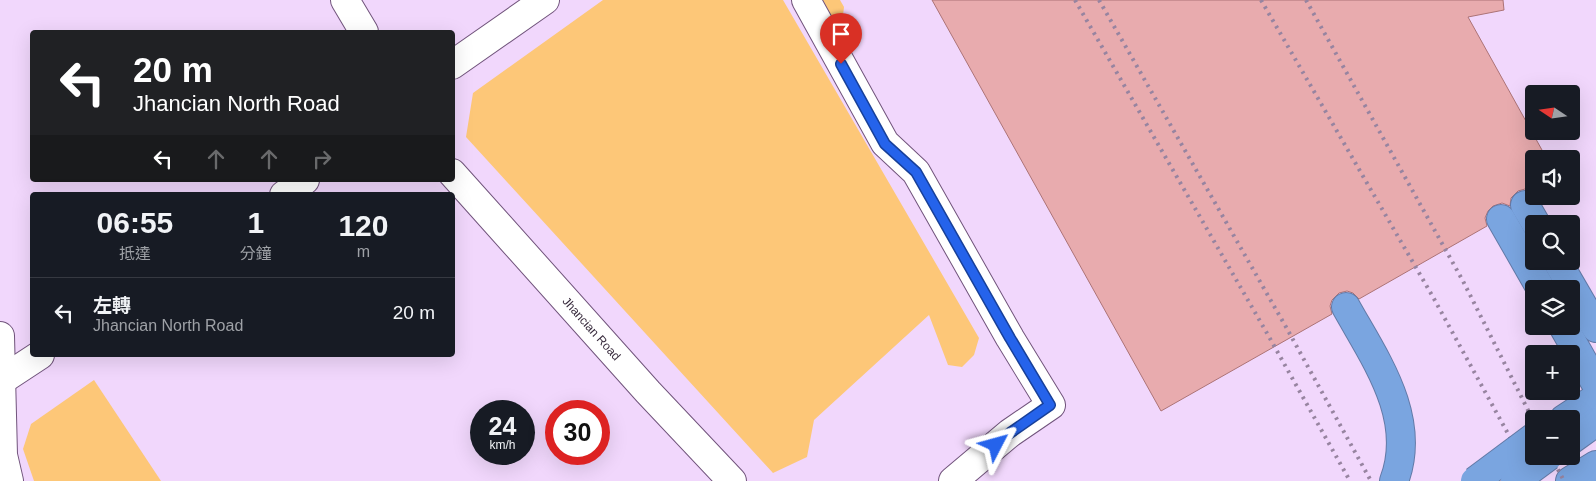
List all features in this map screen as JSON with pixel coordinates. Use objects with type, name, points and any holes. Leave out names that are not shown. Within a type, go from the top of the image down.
[{"type":"highway","points":[[1501,219],[1536,280]]},
{"type":"highway","points":[[1563,270],[1596,328]]},
{"type":"highway","points":[[1346,306],[1393,396],[1400,424],[1401,451],[1394,481]]},
{"type":"highway","points":[[1568,335],[1596,384]]},
{"type":"highway","points":[[1578,410],[1596,398]]},
{"type":"highway","points":[[1580,434],[1596,422]]},
{"type":"highway","points":[[1475,481],[1525,444]]},
{"type":"highway","points":[[1570,481],[1596,464]]},
{"type":"highway","points":[[1514,481],[1536,465]]},
{"type":"street","points":[[345,0],[363,30]]},
{"type":"street","points":[[455,63],[544,0]]},
{"type":"street","points":[[806,0],[885,144],[916,172],[1050,405],[1010,433],[953,481]]},
{"type":"street","name":"Jhancian Road","points":[[455,176],[648,392],[732,481]]},
{"type":"street","points":[[288,192],[302,182]]},
{"type":"street","points":[[0,336],[3,455],[9,481]]},
{"type":"street","points":[[2,380],[37,357]]},
{"type":"shaded area","points":[[603,0],[783,0],[979,338],[974,355],[962,367],[948,365],[929,315],[814,420],[807,457],[773,473],[466,137],[473,93]]},
{"type":"shaded area","points":[[817,0],[840,0],[844,7],[842,23],[826,16]]},
{"type":"shaded area","points":[[94,380],[161,481],[34,481],[23,449],[31,424]]},
{"type":"building","points":[[932,0],[1503,0],[1504,10],[1468,17],[1525,119],[1525,140],[1536,140],[1542,150],[1525,150],[1525,189],[1518,191],[1511,198],[1510,206],[1502,203],[1493,206],[1485,218],[1487,226],[1359,299],[1353,293],[1347,291],[1339,293],[1332,300],[1330,306],[1332,314],[1161,411]]},
{"type":"railway","points":[[1075,0],[1350,481]]},
{"type":"railway","points":[[1099,0],[1286,327],[1371,481]]},
{"type":"railway","points":[[1261,0],[1433,297],[1534,481]]},
{"type":"railway","points":[[1306,0],[1463,281],[1528,410]]},
{"type":"railway","points":[[1556,465],[1564,481]]},
{"type":"route","points":[[841,64],[885,144],[916,172],[1050,405],[996,445]]}]
